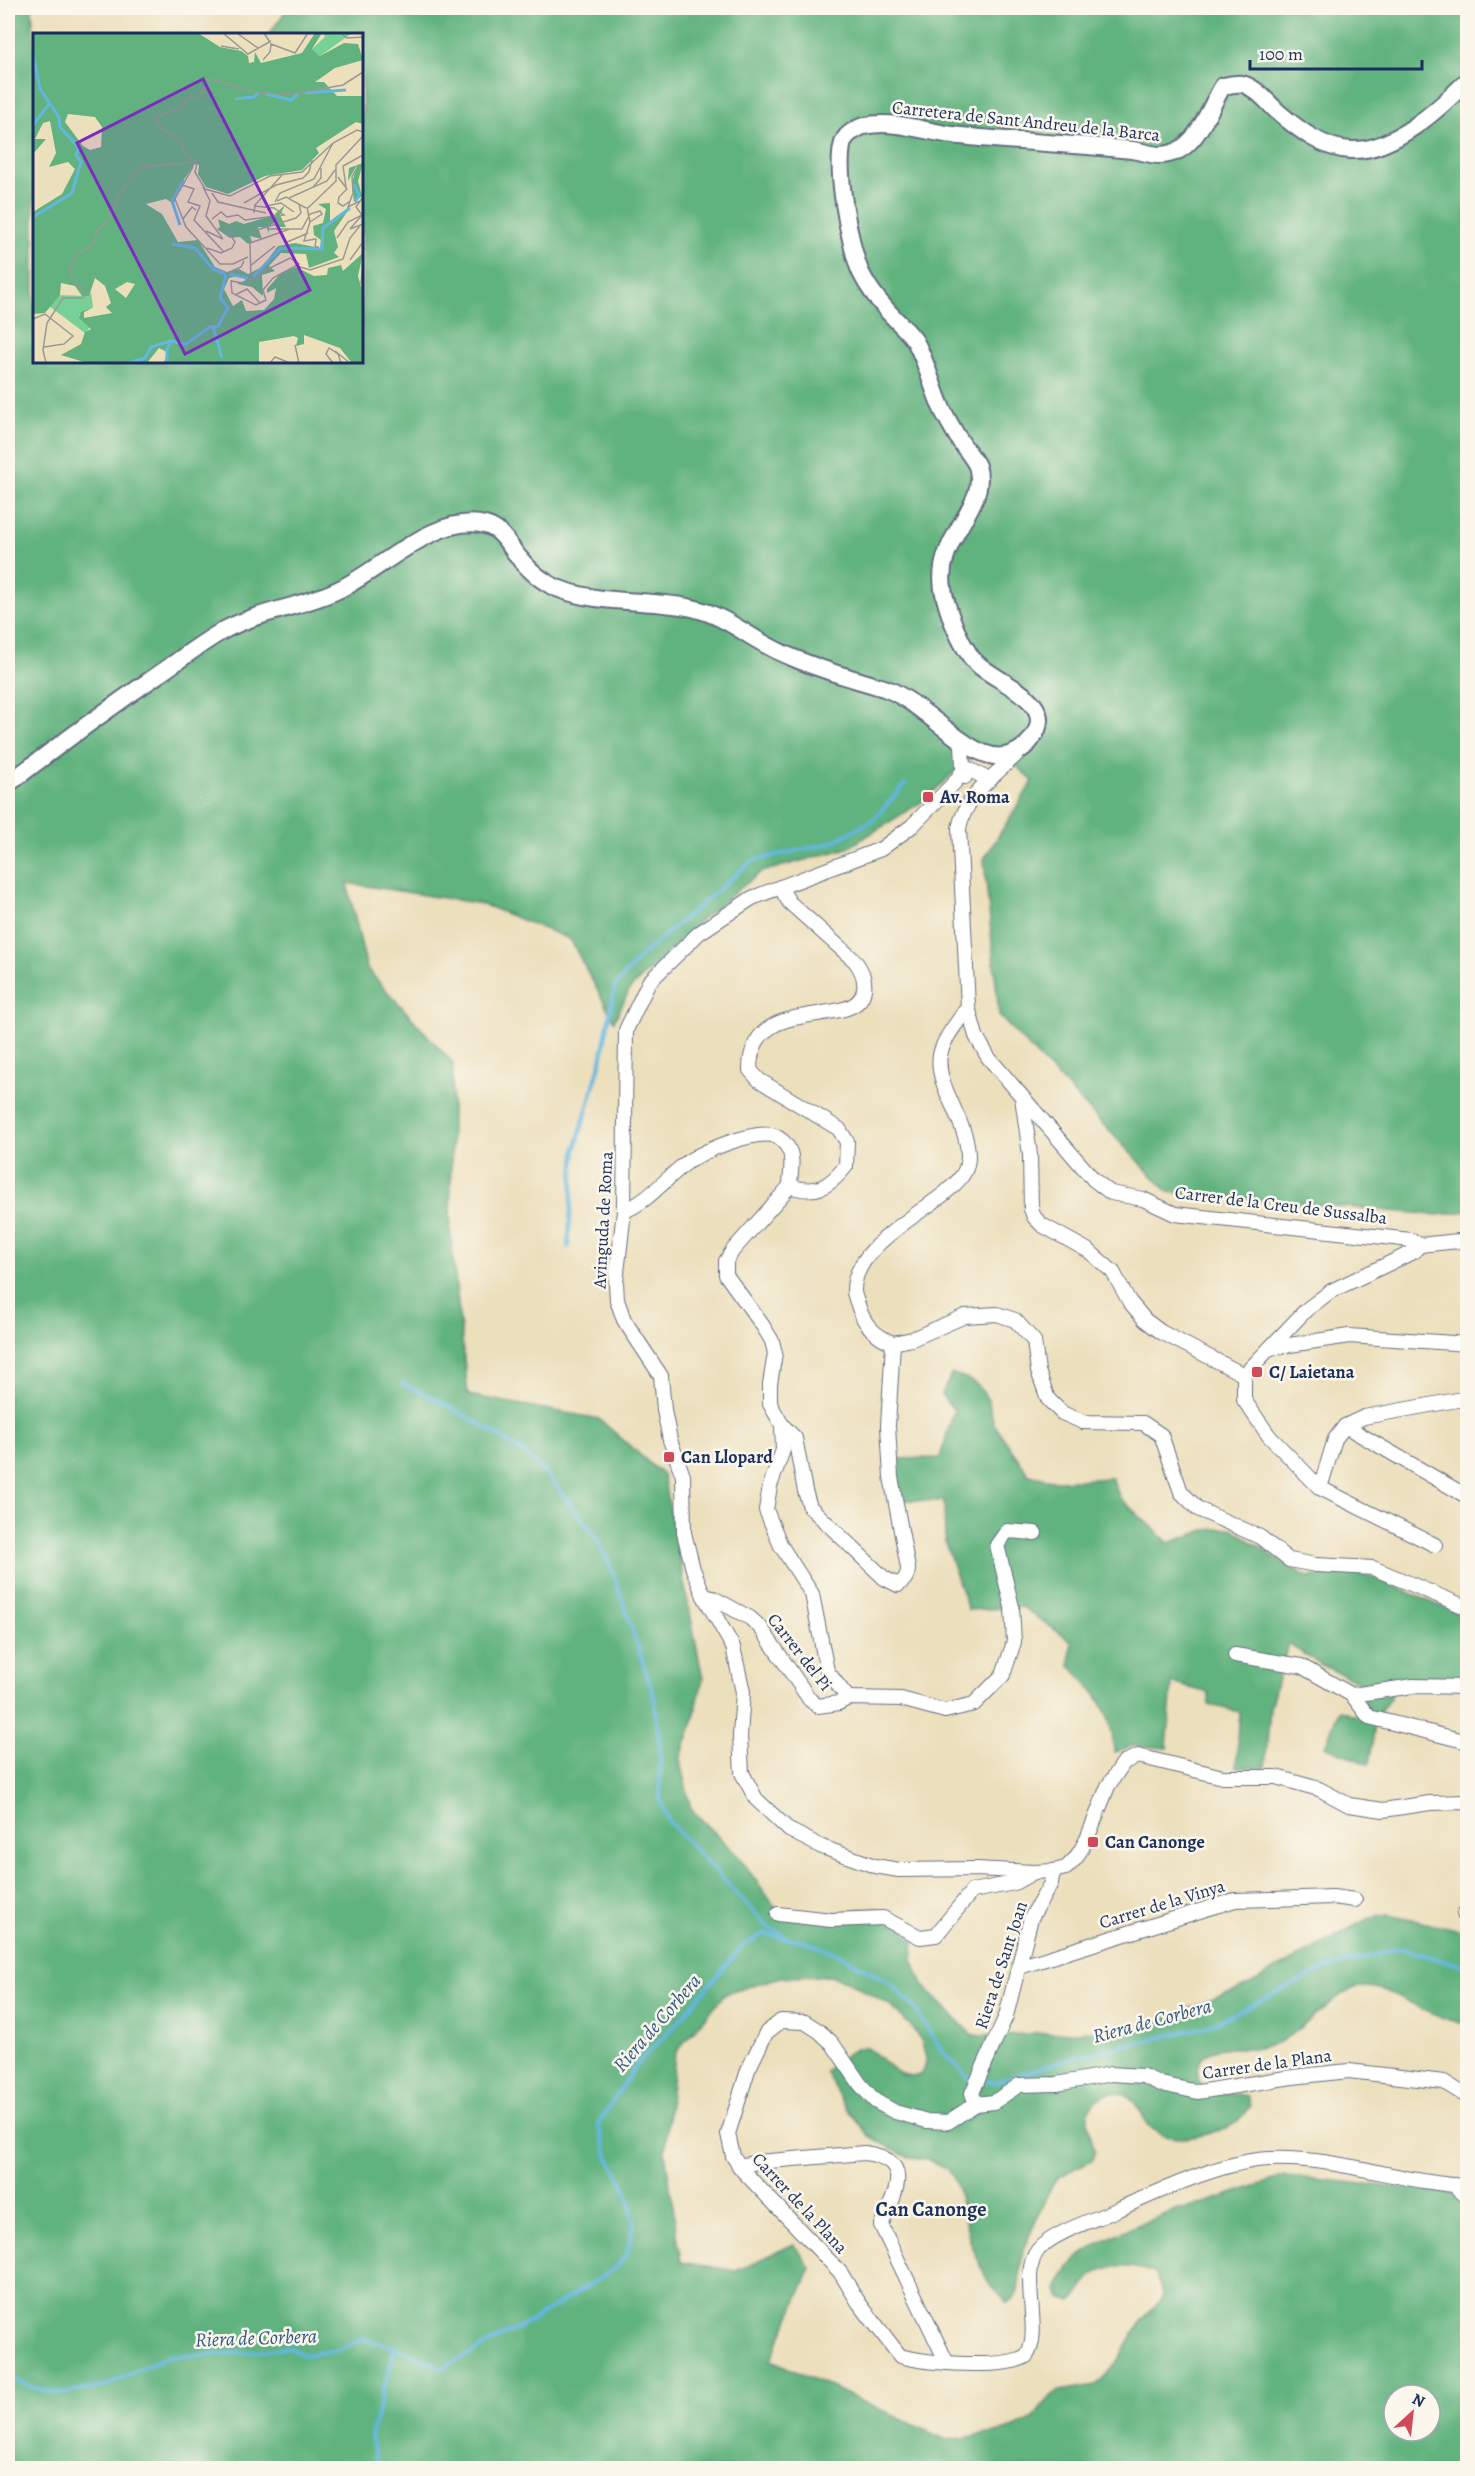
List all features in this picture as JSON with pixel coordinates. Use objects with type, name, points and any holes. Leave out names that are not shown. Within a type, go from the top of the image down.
[{"type":"street","name":"Carretera de Sant Andreu de la Barca","points":[[990,779],[1032,739],[1039,722],[1037,708],[1026,696],[990,676],[973,660],[944,597],[940,573],[947,548],[972,505],[979,487],[976,466],[957,438],[941,406],[913,338],[886,309],[861,273],[848,224],[838,152],[846,136],[860,126],[908,126],[954,136],[1132,150],[1160,155],[1178,152],[1193,139],[1223,86],[1241,83],[1256,92],[1310,136],[1328,145],[1351,150],[1391,141],[1443,105],[1467,80]]},
{"type":"street","points":[[8,784],[94,719],[222,631],[339,590],[431,533],[453,526],[481,524],[500,533],[528,568],[553,586],[578,594],[680,606],[710,613],[723,618],[778,652],[821,669],[902,695],[961,740],[986,755],[995,764],[990,779],[965,775],[961,740]]},
{"type":"street","points":[[986,755],[1005,756],[1025,747]]},
{"type":"street","name":"Avinguda de Roma","points":[[986,755],[976,758],[965,775],[905,832],[881,849],[752,898],[699,933],[649,982],[626,1030],[624,1212],[616,1282],[617,1300],[624,1320],[661,1376],[670,1440],[683,1476],[684,1533],[693,1569],[704,1596],[733,1647],[743,1692],[740,1736],[742,1773],[756,1799],[789,1830],[822,1847],[875,1866],[899,1870],[1053,1871]]},
{"type":"street","name":"Carrer de la Creu de Sussalba","points":[[990,779],[964,810],[958,838],[968,1007],[981,1047],[1094,1180],[1111,1193],[1143,1199],[1175,1214],[1411,1240],[1420,1245],[1467,1240]]},
{"type":"street","points":[[780,887],[789,902],[855,961],[863,971],[866,982],[861,996],[846,1009],[789,1018],[771,1029],[753,1046],[750,1070],[759,1080],[838,1129],[847,1142],[846,1166],[827,1186],[805,1191],[790,1186]]},
{"type":"street","points":[[968,1007],[945,1041],[940,1056],[941,1072],[968,1149],[967,1166],[957,1183],[869,1253],[860,1269],[854,1290],[862,1316],[876,1335],[893,1343],[912,1339],[965,1316],[998,1314],[1015,1320],[1034,1341],[1038,1371],[1048,1399],[1062,1413],[1083,1422],[1143,1423],[1161,1435],[1181,1492],[1198,1509],[1260,1537],[1289,1560],[1316,1565],[1373,1568],[1467,1608]]},
{"type":"street","points":[[1021,1095],[1030,1155],[1031,1209],[1034,1218],[1042,1225],[1089,1251],[1113,1272],[1129,1301],[1144,1320],[1161,1332],[1244,1375]]},
{"type":"street","points":[[624,1212],[639,1206],[690,1160],[732,1142],[763,1135],[775,1135],[790,1151],[790,1186],[733,1250],[726,1261],[726,1275],[772,1341],[775,1353],[770,1384],[770,1404],[782,1425],[795,1438],[810,1507],[884,1578],[898,1584],[908,1575],[908,1568],[891,1477],[888,1426],[893,1343]]},
{"type":"street","points":[[1420,1245],[1413,1252],[1331,1291],[1306,1310],[1244,1375],[1244,1400],[1269,1436],[1320,1488],[1435,1545]]},
{"type":"street","points":[[1270,1348],[1349,1336],[1467,1344]]},
{"type":"street","points":[[1320,1488],[1335,1439],[1345,1426],[1364,1417],[1467,1398]]},
{"type":"street","points":[[782,1425],[783,1450],[770,1486],[766,1510],[781,1546],[812,1594],[827,1671],[848,1698]]},
{"type":"street","points":[[1345,1426],[1467,1497]]},
{"type":"street","points":[[1450,1486],[1467,1485]]},
{"type":"street","name":"Carrer del Pi","points":[[704,1596],[713,1598],[750,1618],[761,1628],[810,1700],[818,1706],[838,1703],[848,1698],[901,1699],[945,1711],[974,1704],[1004,1675],[1014,1642],[1012,1607],[997,1545],[1007,1531],[1035,1533]]},
{"type":"street","points":[[1235,1655],[1301,1666],[1352,1695],[1369,1717],[1467,1742]]},
{"type":"street","points":[[1352,1695],[1413,1686],[1467,1687]]},
{"type":"street","points":[[1053,1871],[1066,1868],[1076,1858],[1087,1839],[1108,1786],[1124,1762],[1138,1756],[1223,1777],[1276,1778],[1319,1789],[1349,1805],[1383,1810],[1430,1803],[1467,1803]]},
{"type":"street","name":"Riera de Sant Joan","points":[[974,2098],[980,2074],[1006,2016],[1031,1918],[1051,1882],[1053,1871]]},
{"type":"street","points":[[778,1914],[831,1920],[883,1918],[920,1937],[936,1935],[972,1891],[1014,1883],[1034,1872]]},
{"type":"street","name":"Carrer de la Vinya","points":[[1018,1967],[1235,1900],[1264,1897],[1333,1897],[1355,1900]]},
{"type":"street","name":"Carrer de la Plana","points":[[1461,2186],[1347,2166],[1288,2159],[1247,2162],[1202,2176],[1084,2224],[1047,2241],[1036,2251],[1030,2282],[1032,2343],[1026,2356],[1012,2362],[947,2363],[900,2356],[859,2303],[840,2272],[739,2166],[733,2156],[728,2134],[748,2070],[766,2033],[781,2021],[805,2022],[819,2031],[832,2043],[860,2084],[875,2100],[895,2112],[927,2121],[948,2122],[974,2098],[994,2102],[1019,2085],[1057,2084],[1111,2074],[1143,2076],[1161,2084],[1198,2092],[1292,2077],[1348,2071],[1444,2082],[1467,2097]]},
{"type":"street","points":[[739,2166],[758,2162],[864,2153],[878,2155],[893,2165],[899,2174],[897,2191],[881,2225],[947,2363]]},
{"type":"street","points":[[1461,2186],[1467,2198]]},
{"type":"green space","points":[[8,8],[32,8],[34,33],[33,363],[363,363],[363,33],[270,33],[288,8],[1467,8],[1467,1211],[1438,1215],[1168,1192],[999,1016],[984,859],[1033,781],[997,749],[983,746],[923,801],[848,848],[761,872],[704,917],[630,989],[614,1021],[570,939],[482,904],[347,883],[367,969],[453,1063],[450,1230],[468,1395],[599,1419],[663,1475],[703,1679],[693,1722],[680,1760],[691,1809],[738,1856],[779,1912],[826,1914],[867,1908],[884,1911],[893,1917],[914,1942],[912,1960],[924,1986],[971,2034],[980,2036],[1139,2029],[1248,1985],[1367,1919],[1387,1915],[1467,1931],[1467,2025],[1437,2016],[1387,1992],[1366,1987],[1355,1988],[1347,1991],[1290,2036],[1278,2042],[1258,2048],[1220,2048],[1206,2054],[1198,2070],[1198,2079],[1202,2086],[1216,2092],[1247,2096],[1250,2106],[1238,2121],[1229,2127],[1192,2137],[1173,2138],[1157,2132],[1150,2126],[1134,2103],[1124,2095],[1110,2094],[1094,2102],[1088,2115],[1095,2151],[1092,2160],[1058,2177],[1051,2186],[1023,2250],[1015,2298],[1007,2303],[988,2282],[970,2241],[956,2183],[946,2168],[928,2160],[909,2158],[869,2136],[844,2105],[825,2071],[852,2051],[863,2048],[870,2050],[899,2073],[909,2076],[920,2075],[925,2067],[926,2058],[921,2040],[910,2025],[890,2005],[847,1981],[830,1976],[781,1977],[725,1994],[675,2053],[665,2151],[681,2262],[736,2271],[794,2244],[811,2268],[771,2360],[947,2440],[996,2433],[1015,2427],[1033,2418],[1051,2396],[1059,2391],[1096,2385],[1113,2368],[1142,2320],[1163,2297],[1156,2274],[1133,2268],[1108,2268],[1094,2274],[1072,2301],[1062,2299],[1057,2291],[1064,2274],[1076,2260],[1090,2249],[1125,2230],[1178,2209],[1189,2208],[1286,2176],[1454,2193],[1467,2202],[1467,2468],[8,2468]]},
{"type":"green space","points":[[952,1374],[978,1385],[988,1400],[994,1424],[1029,1475],[1056,1481],[1112,1478],[1120,1498],[1169,1543],[1205,1530],[1232,1528],[1308,1577],[1357,1571],[1467,1617],[1467,1678],[1392,1680],[1390,1698],[1376,1718],[1369,1765],[1325,1746],[1339,1710],[1360,1717],[1367,1686],[1322,1665],[1288,1644],[1270,1707],[1265,1768],[1236,1767],[1240,1712],[1209,1705],[1209,1693],[1172,1683],[1167,1748],[1132,1746],[1114,1752],[1110,1725],[1102,1704],[1070,1666],[1071,1641],[1022,1607],[968,1610],[945,1542],[944,1501],[901,1500],[894,1459],[940,1458],[954,1410],[941,1395]]},
{"type":"waterway","points":[[568,1247],[575,1150],[601,1061],[615,986],[644,953],[752,861],[831,843],[873,820],[905,784]]},
{"type":"waterway","points":[[402,1384],[430,1396],[488,1429],[527,1455],[553,1482],[599,1541],[615,1578],[655,1700],[660,1751],[660,1799],[669,1822],[768,1927],[785,1936]]},
{"type":"waterway","name":"Riera de Corbera","points":[[8,2378],[60,2394],[103,2387],[168,2356],[289,2348],[304,2355],[337,2350],[364,2339],[395,2347],[443,2368],[533,2320],[616,2268],[627,2254],[634,2224],[628,2194],[607,2154],[598,2124],[637,2064],[679,2021],[741,1947],[764,1934],[803,1941],[839,1954],[891,1984],[913,2006],[943,2052],[967,2077],[975,2078]]},
{"type":"waterway","name":"Riera de Corbera","points":[[983,2080],[995,2082],[1074,2057],[1209,2026],[1325,1969],[1399,1948],[1468,1967]]},
{"type":"waterway","points":[[378,2468],[371,2436],[395,2347]]},
{"type":"place","name":"Av. Roma","points":[[928,797]]},
{"type":"place","name":"C/ Laietana","points":[[1257,1372]]},
{"type":"place","name":"Can Llopard","points":[[669,1457]]},
{"type":"place","name":"Can Canonge","points":[[1093,1842]]},
{"type":"district","name":"Can Canonge","points":[[931,2209]]}]
